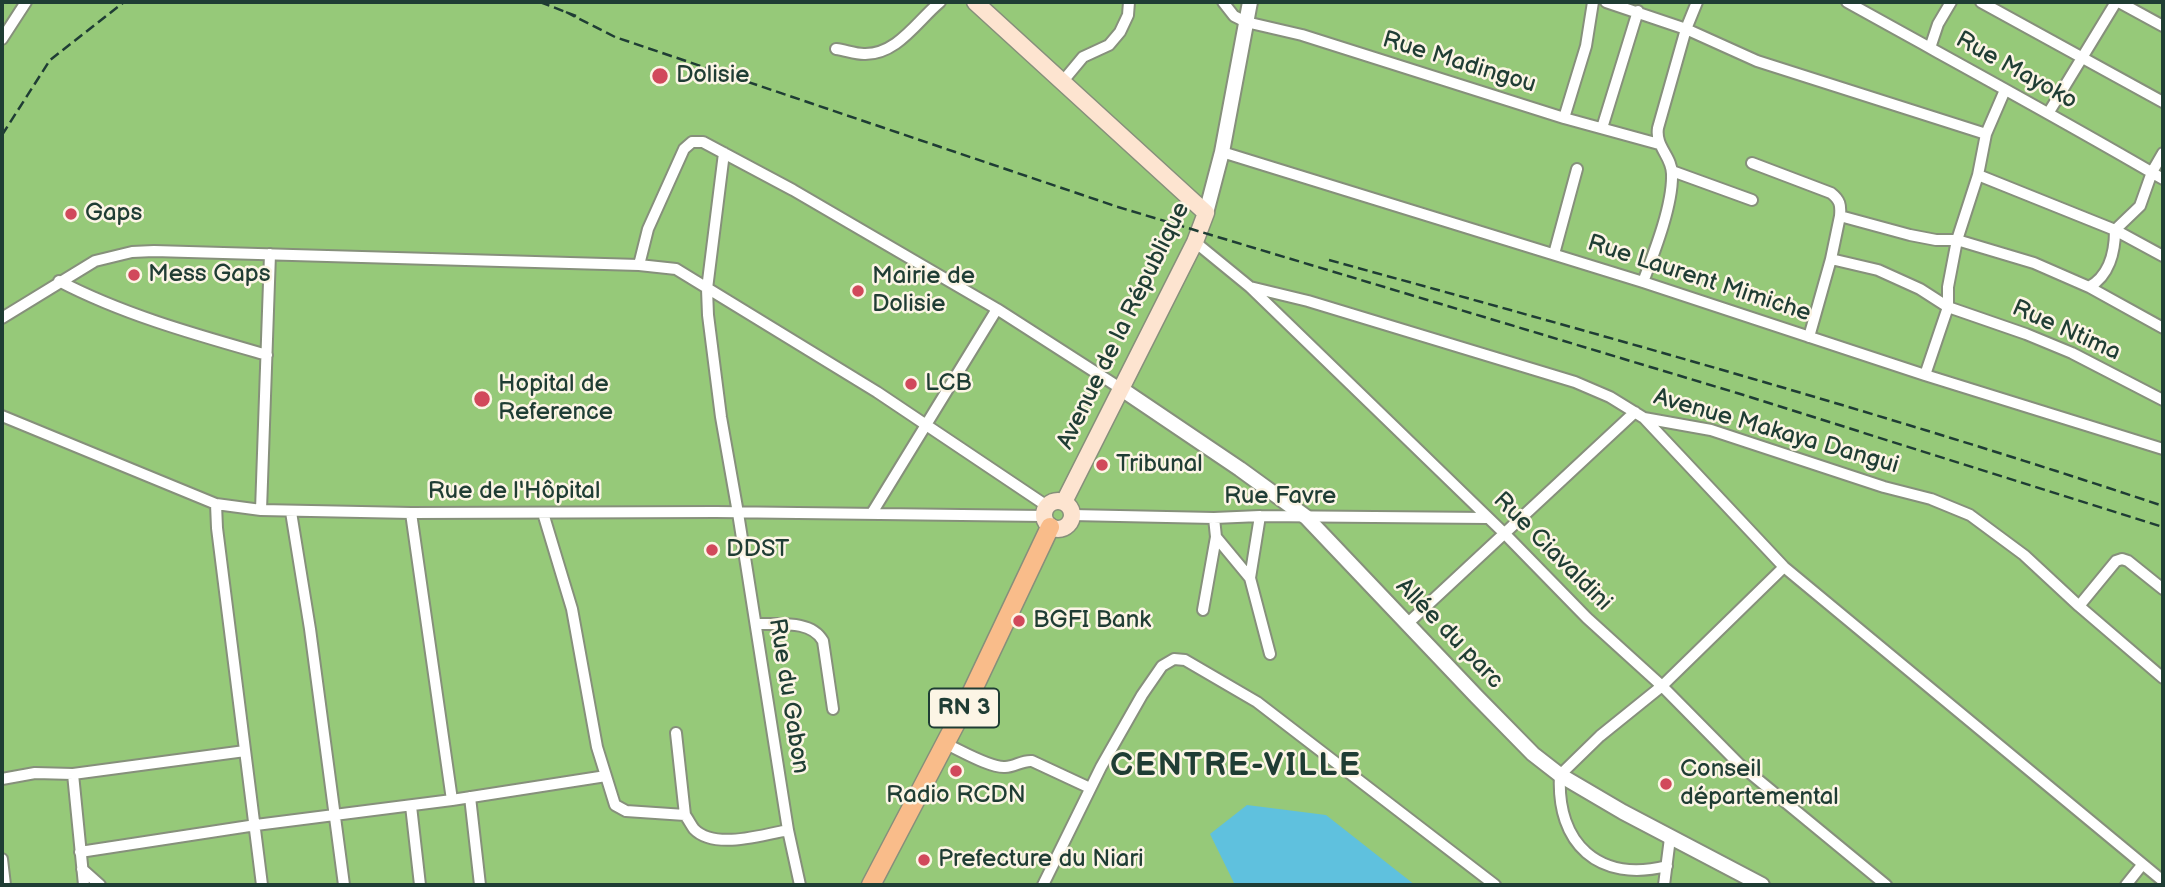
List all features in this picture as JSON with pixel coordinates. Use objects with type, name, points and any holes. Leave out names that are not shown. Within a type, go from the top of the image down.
[{"type":"highway","name":"RN 3","points":[[871,885],[946,744],[1047,516]]},
{"type":"main road","points":[[975,2],[1206,213]]},
{"type":"main road","name":"Avenue de la République","points":[[1068,508],[1120,388],[1195,242],[1206,213]]},
{"type":"main road","points":[[1055,501],[1068,508],[1068,526],[1056,529],[1047,516],[1055,501]]},
{"type":"street","points":[[2,35],[26,2]]},
{"type":"street","points":[[836,49],[863,54],[881,52],[901,40],[940,2]]},
{"type":"street","points":[[1063,81],[1083,58],[1109,45],[1120,32],[1128,15],[1129,2]]},
{"type":"street","points":[[1223,2],[1234,16],[1246,22]]},
{"type":"street","name":"Avenue de la République","points":[[1206,213],[1222,152],[1250,2]]},
{"type":"street","points":[[1564,118],[1586,46],[1593,2]]},
{"type":"street","points":[[1606,2],[1686,29],[1757,61],[1986,134]]},
{"type":"street","points":[[1643,282],[1658,241],[1672,185],[1669,158],[1658,144],[1658,128],[1686,29],[1697,2]]},
{"type":"street","name":"Rue Mayoko","points":[[1847,2],[2004,90],[2049,112],[2163,179]]},
{"type":"street","points":[[1930,48],[1938,24],[1951,2]]},
{"type":"street","points":[[1980,2],[2163,102]]},
{"type":"street","points":[[2049,112],[2118,2],[2163,26]]},
{"type":"street","points":[[1602,128],[1638,11]]},
{"type":"street","name":"Rue Madingou","points":[[1246,22],[1302,35],[1564,118],[1658,144]]},
{"type":"street","points":[[1925,375],[1948,307],[1948,287],[1957,240],[1978,175],[1986,134],[2004,90]]},
{"type":"street","points":[[639,265],[648,229],[684,149],[692,142],[703,142],[997,309],[1120,388]]},
{"type":"street","name":"Rue Laurent Mimiche","points":[[1222,152],[1643,282],[1925,375],[2163,449]]},
{"type":"street","name":"Rue du Gabon","points":[[724,153],[707,289],[708,315],[720,417],[738,513],[788,830],[800,885]]},
{"type":"street","points":[[2089,287],[2099,281],[2110,262],[2115,247],[2115,230],[2140,206],[2152,172],[2163,153]]},
{"type":"street","points":[[1752,163],[1838,198],[1840,216],[1832,259],[1809,337]]},
{"type":"street","points":[[1554,254],[1577,169]]},
{"type":"street","points":[[1672,171],[1752,200]]},
{"type":"street","points":[[1978,175],[2115,230],[2163,256]]},
{"type":"street","points":[[1840,216],[1910,235],[1936,240],[1957,240],[2034,263],[2089,287],[2163,328]]},
{"type":"street","name":"Rue Ciavaldini","points":[[1195,242],[1250,287],[1739,764],[1886,885]]},
{"type":"street","points":[[2,318],[95,261],[132,252],[182,251],[639,265],[676,270],[693,278],[927,425],[1047,516]]},
{"type":"street","points":[[261,510],[270,254]]},
{"type":"street","name":"Rue Ntima","points":[[1832,259],[1878,270],[1920,289],[1948,307],[2072,353],[2163,400]]},
{"type":"street","points":[[60,281],[83,294],[155,321],[267,355]]},
{"type":"street","name":"Avenue Makaya Dangui","points":[[1250,287],[1308,300],[1574,382],[1610,397],[1640,415],[1710,430],[1884,487],[1931,499],[1957,510],[1970,516],[2024,555],[2163,678]]},
{"type":"street","points":[[872,513],[997,309]]},
{"type":"street","name":"Allée du parc","points":[[1120,388],[1306,517],[1533,754],[1560,775],[1670,838],[1762,885]]},
{"type":"street","points":[[1406,624],[1504,533],[1640,415],[1784,567],[2163,881]]},
{"type":"street","name":"Rue de l'Hôpital","points":[[2,416],[216,504],[261,510],[1047,516]]},
{"type":"street","points":[[216,504],[262,885]]},
{"type":"street","name":"Rue Favre","points":[[1068,508],[1214,518],[1488,518]]},
{"type":"street","points":[[291,512],[310,629],[344,885]]},
{"type":"street","points":[[411,513],[452,800]]},
{"type":"street","points":[[543,513],[575,621],[597,747],[615,805],[619,809],[685,815]]},
{"type":"street","points":[[1260,516],[1251,578],[1270,654]]},
{"type":"street","points":[[1203,610],[1216,537],[1214,518]]},
{"type":"street","points":[[1216,537],[1251,578]]},
{"type":"street","points":[[2079,606],[2116,561],[2122,559],[2163,589]]},
{"type":"street","points":[[1667,866],[1648,871],[1623,870],[1581,849],[1562,816],[1559,799],[1560,775],[1600,736],[1662,686],[1784,567]]},
{"type":"street","points":[[756,624],[808,627],[818,632],[823,641],[833,709]]},
{"type":"street","points":[[1043,885],[1090,789],[1142,695],[1162,666],[1174,659],[1185,660],[1257,702],[1495,885]]},
{"type":"street","points":[[676,733],[685,815],[695,831],[709,838],[725,840],[788,830]]},
{"type":"street","points":[[946,744],[996,766],[1006,767],[1024,760],[1032,761],[1090,789]]},
{"type":"street","points":[[2,779],[35,773],[73,774],[245,751]]},
{"type":"street","points":[[73,774],[84,885]]},
{"type":"street","points":[[80,852],[606,776]]},
{"type":"street","points":[[470,797],[480,885]]},
{"type":"street","points":[[411,806],[420,885]]},
{"type":"street","points":[[1664,885],[1670,838]]},
{"type":"street","points":[[2,859],[5,885]]},
{"type":"street","points":[[2126,885],[2142,865]]},
{"type":"street","points":[[82,869],[100,885]]},
{"type":"green space","points":[[2,2],[2163,2],[2163,885],[2,885]]},
{"type":"water","points":[[1247,805],[1326,815],[1415,885],[1235,885],[1210,834]]},
{"type":"railway","points":[[2,135],[50,60],[124,2]]},
{"type":"railway","points":[[540,2],[576,16]]},
{"type":"railway","points":[[566,12],[615,37],[1118,207],[1737,393],[2163,527]]},
{"type":"railway","points":[[1329,260],[1852,408],[2163,506]]},
{"type":"place","name":"Dolisie","points":[[660,76]]},
{"type":"place","name":"Gaps","points":[[71,214]]},
{"type":"place","name":"Mess Gaps","points":[[134,275]]},
{"type":"place","name":"Mairie de Dolisie","points":[[858,291]]},
{"type":"place","name":"LCB","points":[[911,384]]},
{"type":"place","name":"Hopital de Reference","points":[[482,399]]},
{"type":"place","name":"Tribunal","points":[[1102,465]]},
{"type":"place","name":"DDST","points":[[712,550]]},
{"type":"place","name":"BGFI Bank","points":[[1019,621]]},
{"type":"place","name":"Radio RCDN","points":[[956,771]]},
{"type":"place","name":"Conseil départemental","points":[[1666,784]]},
{"type":"place","name":"Prefecture du Niari","points":[[924,860]]},
{"type":"district","name":"CENTRE-VILLE","points":[[1236,767]]}]
